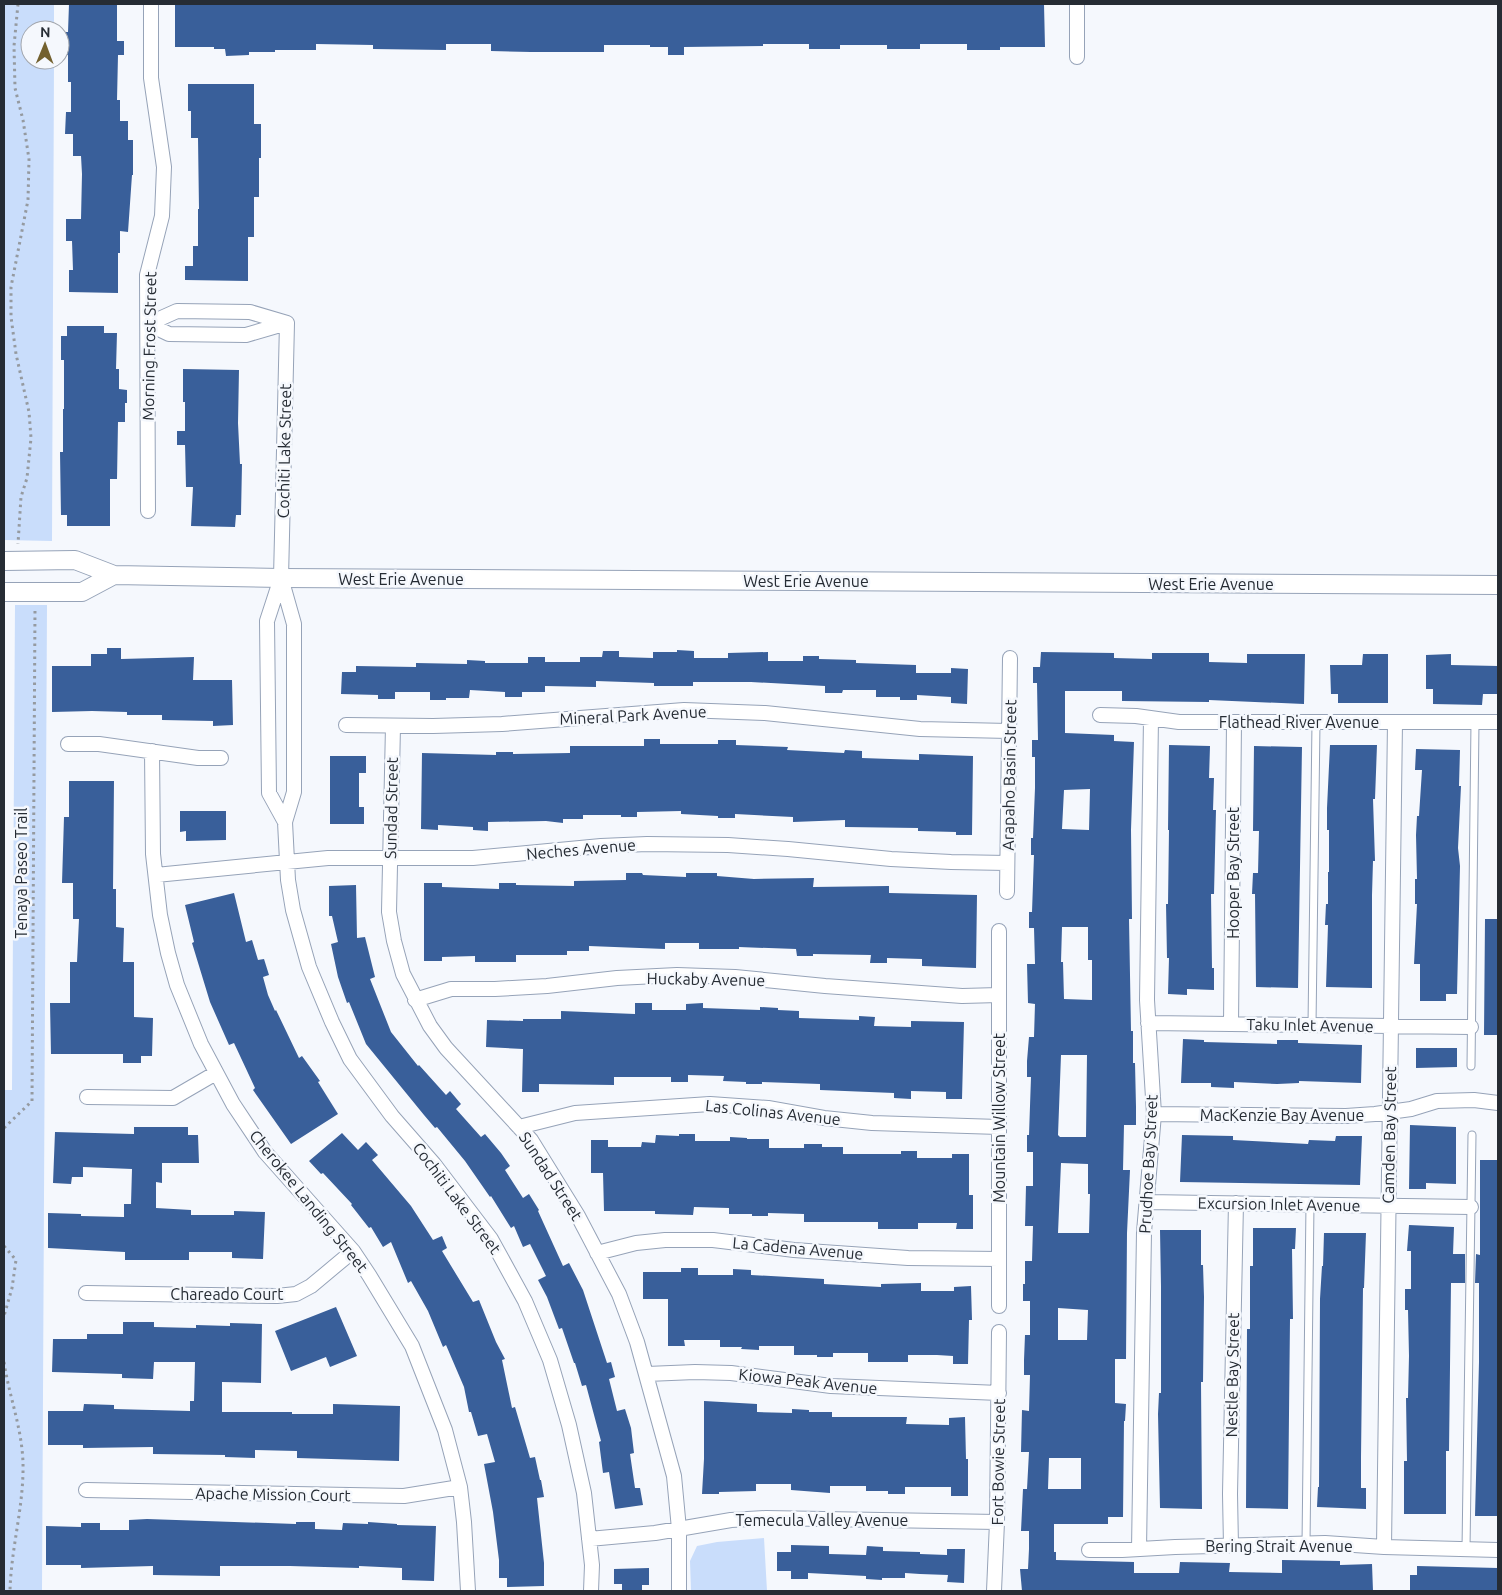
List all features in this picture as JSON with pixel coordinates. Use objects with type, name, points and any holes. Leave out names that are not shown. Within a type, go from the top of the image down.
[{"type":"street","name":"Morning Frost Street","points":[[148,511],[147,275],[162,216],[164,167],[151,78],[151,4]]},
{"type":"street","points":[[1077,4],[1077,56]]},
{"type":"street","points":[[148,324],[177,311],[250,312],[287,323]]},
{"type":"street","points":[[148,324],[169,334],[246,335],[287,323]]},
{"type":"street","name":"Cochiti Lake Street","points":[[285,822],[269,793],[267,621],[281,578],[287,323]]},
{"type":"street","name":"West Erie Avenue","points":[[4,561],[75,560],[114,576],[1498,585]]},
{"type":"street","name":"West Erie Avenue","points":[[4,592],[82,592],[114,576]]},
{"type":"street","name":"Cochiti Lake Street","points":[[281,578],[294,624],[294,792],[285,822],[287,863],[293,910],[310,967],[332,1022],[350,1059],[392,1116],[434,1164],[491,1239],[525,1301],[550,1360],[569,1426],[584,1493],[592,1565],[591,1591]]},
{"type":"street","name":"Arapaho Basin Street","points":[[1007,892],[1010,658]]},
{"type":"street","name":"Mineral Park Avenue","points":[[346,725],[502,724],[684,710],[784,715],[920,729],[1009,731]]},
{"type":"street","name":"Flathead River Avenue","points":[[1100,716],[1151,718],[1179,722],[1498,722]]},
{"type":"street","name":"Prudhoe Bay Street","points":[[1139,1549],[1144,1232],[1154,1114],[1147,1000],[1151,718]]},
{"type":"street","name":"Hooper Bay Street","points":[[1232,1024],[1234,722]]},
{"type":"street","name":"Camden Bay Street","points":[[1384,1548],[1395,722]]},
{"type":"street","name":"Sundad Street","points":[[393,726],[389,912],[394,942],[404,974],[415,1000],[430,1026],[446,1048],[531,1140],[551,1170],[598,1253],[618,1294],[637,1342],[647,1374],[674,1476],[679,1528],[679,1591]]},
{"type":"street","points":[[68,744],[99,744],[198,758],[221,758]]},
{"type":"street","name":"Cherokee Landing Street","points":[[152,751],[153,842],[160,915],[177,985],[201,1044],[233,1104],[265,1152],[353,1251],[412,1346],[445,1430],[460,1487],[466,1539],[468,1591]]},
{"type":"street","name":"Neches Avenue","points":[[156,875],[328,858],[473,858],[601,846],[687,844],[788,849],[891,859],[1007,862]]},
{"type":"street","name":"Mountain Willow Street","points":[[999,931],[999,1306]]},
{"type":"street","name":"Huckaby Avenue","points":[[415,1000],[452,989],[496,989],[547,986],[616,978],[677,976],[735,976],[825,986],[962,996],[999,995]]},
{"type":"street","name":"Taku Inlet Avenue","points":[[1148,1023],[1472,1027]]},
{"type":"street","points":[[87,1098],[173,1098],[216,1074]]},
{"type":"street","name":"MacKenzie Bay Avenue","points":[[1154,1114],[1346,1116],[1411,1109],[1437,1101],[1474,1100],[1498,1103]]},
{"type":"street","name":"Las Colinas Avenue","points":[[519,1128],[575,1113],[710,1104],[768,1108],[824,1118],[872,1123],[999,1127]]},
{"type":"street","name":"Excursion Inlet Avenue","points":[[1147,1202],[1471,1207]]},
{"type":"street","name":"Nestle Bay Street","points":[[1231,1546],[1230,1494],[1236,1203]]},
{"type":"street","name":"La Cadena Avenue","points":[[598,1253],[636,1243],[665,1240],[713,1240],[794,1250],[908,1258],[999,1259]]},
{"type":"street","name":"Chareado Court","points":[[86,1293],[277,1296],[296,1294],[311,1286],[353,1251]]},
{"type":"street","name":"Fort Bowie Street","points":[[994,1591],[997,1522],[999,1332]]},
{"type":"street","name":"Kiowa Peak Avenue","points":[[647,1374],[731,1373],[831,1386],[999,1393]]},
{"type":"street","name":"Apache Mission Court","points":[[86,1490],[404,1496],[460,1487]]},
{"type":"street","name":"Temecula Valley Avenue","points":[[589,1539],[655,1533],[731,1520],[766,1518],[997,1522]]},
{"type":"street","name":"Bering Strait Avenue","points":[[1090,1550],[1324,1543],[1384,1548],[1498,1550]]},
{"type":"lane","points":[[1471,1066],[1475,722]]},
{"type":"lane","points":[[1312,1025],[1316,723]]},
{"type":"lane","points":[[1466,1549],[1472,1136]]},
{"type":"lane","points":[[1306,1544],[1310,1204]]},
{"type":"path","points":[[18,4],[14,46],[15,88],[23,120],[29,159],[28,200],[11,288],[11,317],[16,354],[29,412],[31,438],[27,478],[20,505],[18,547]]},
{"type":"path","name":"Tenaya Paseo Trail","points":[[4,1128],[32,1101],[35,606]]},
{"type":"path","points":[[4,1246],[16,1260],[12,1288],[4,1316]]},
{"type":"path","points":[[4,1362],[21,1438],[23,1463],[10,1591]]},
{"type":"shaded area","points":[[4,4],[54,4],[54,20],[20,20],[20,70],[54,70],[52,541],[4,540]]},
{"type":"shaded area","points":[[15,605],[47,605],[42,1591],[4,1591],[4,1090],[12,1090]]},
{"type":"shaded area","points":[[764,1538],[767,1591],[691,1591],[690,1561],[697,1546],[717,1542]]},
{"type":"building","points":[[69,4],[117,4],[117,41],[124,41],[124,55],[118,55],[117,100],[120,100],[120,121],[128,121],[128,140],[133,140],[133,175],[128,232],[120,231],[118,293],[69,292],[69,270],[73,270],[72,241],[66,241],[66,219],[81,219],[82,174],[81,156],[73,156],[73,134],[65,134],[66,112],[71,112],[71,82],[68,82],[68,70],[70,70],[70,20],[68,20]]},
{"type":"building","points":[[175,4],[1044,4],[1045,47],[1000,47],[1000,50],[967,50],[967,44],[920,44],[920,49],[887,49],[887,45],[840,45],[840,49],[809,49],[809,44],[763,44],[763,46],[684,47],[684,55],[668,55],[668,47],[650,47],[650,45],[604,45],[604,52],[531,52],[491,51],[491,44],[446,44],[446,50],[373,49],[373,45],[316,44],[316,50],[275,50],[275,52],[249,52],[249,55],[226,56],[225,49],[214,49],[214,47],[175,47]]},
{"type":"building","points":[[188,84],[254,84],[254,124],[261,124],[261,158],[259,158],[259,197],[254,197],[254,237],[248,237],[248,281],[185,280],[185,266],[193,266],[193,246],[198,246],[199,209],[198,138],[191,138]]},
{"type":"building","points":[[67,326],[104,326],[104,333],[117,333],[116,369],[119,369],[119,389],[127,390],[127,403],[125,403],[125,422],[118,422],[117,479],[110,479],[110,526],[67,526],[67,515],[61,515],[60,452],[63,452],[64,360],[61,360],[61,336],[67,336]]},
{"type":"building","points":[[183,369],[239,370],[238,423],[240,464],[242,464],[241,515],[236,515],[235,527],[191,526],[193,487],[186,487],[185,445],[177,445],[177,431],[185,431]]},
{"type":"building","points":[[107,648],[121,648],[121,659],[194,657],[193,680],[232,680],[233,725],[213,726],[213,721],[162,720],[162,715],[127,715],[127,712],[52,712],[52,666],[91,666],[91,654],[107,654]]},
{"type":"building","points":[[677,650],[694,651],[694,658],[728,658],[728,653],[768,652],[768,661],[803,661],[803,656],[819,656],[819,659],[856,660],[856,663],[916,665],[916,673],[951,673],[951,668],[968,669],[967,704],[951,703],[951,697],[917,695],[917,700],[900,700],[900,697],[876,697],[876,690],[843,690],[842,693],[825,693],[825,686],[751,682],[693,682],[693,686],[654,686],[654,683],[596,681],[596,687],[545,686],[545,692],[522,692],[522,697],[505,697],[505,692],[470,690],[469,698],[446,698],[446,700],[430,700],[430,692],[395,692],[395,699],[378,699],[378,695],[341,694],[342,672],[356,672],[356,666],[416,667],[416,663],[467,664],[467,660],[485,661],[485,663],[528,663],[528,657],[545,657],[545,662],[580,662],[580,657],[602,657],[603,651],[619,651],[619,657],[653,658],[653,652],[677,652]]},
{"type":"building","points":[[1041,652],[1114,653],[1114,658],[1152,659],[1152,653],[1209,653],[1209,662],[1247,663],[1247,654],[1305,654],[1304,704],[1209,700],[1209,702],[1122,701],[1122,691],[1065,691],[1065,733],[1114,735],[1114,741],[1134,742],[1131,830],[1132,919],[1129,919],[1131,1031],[1133,1031],[1133,1063],[1135,1063],[1136,1125],[1124,1125],[1123,1170],[1130,1170],[1127,1233],[1126,1359],[1115,1359],[1115,1403],[1126,1404],[1124,1421],[1123,1517],[1108,1517],[1108,1524],[1054,1524],[1054,1552],[1056,1552],[1056,1560],[1134,1562],[1134,1573],[1179,1573],[1180,1562],[1230,1563],[1229,1572],[1282,1573],[1282,1560],[1340,1561],[1340,1565],[1372,1564],[1373,1591],[1022,1591],[1020,1569],[1028,1569],[1029,1531],[1021,1531],[1023,1489],[1027,1489],[1029,1452],[1021,1452],[1022,1410],[1029,1411],[1030,1375],[1024,1375],[1025,1335],[1030,1335],[1030,1301],[1023,1301],[1023,1284],[1025,1284],[1025,1261],[1032,1261],[1033,1226],[1025,1226],[1026,1186],[1033,1186],[1033,1152],[1027,1152],[1031,1077],[1027,1077],[1027,1061],[1029,1037],[1034,1037],[1035,1004],[1028,1003],[1027,964],[1035,964],[1034,928],[1029,928],[1029,912],[1032,912],[1034,855],[1031,855],[1035,788],[1035,757],[1032,757],[1032,740],[1038,740],[1037,683],[1033,683],[1033,667],[1040,667]],"holes":[[[1090,789],[1089,830],[1062,829],[1064,790]],[[1062,927],[1088,927],[1088,960],[1092,960],[1092,1000],[1064,999],[1063,962],[1061,962]],[[1061,1055],[1087,1055],[1086,1137],[1060,1137],[1058,1135]],[[1061,1163],[1088,1164],[1088,1194],[1090,1194],[1089,1233],[1058,1233]],[[1058,1308],[1088,1310],[1087,1340],[1058,1340]],[[1049,1458],[1081,1458],[1081,1489],[1048,1489]]]},
{"type":"building","points":[[1363,654],[1388,654],[1388,703],[1338,703],[1338,694],[1331,694],[1330,665],[1362,665]]},
{"type":"building","points":[[1451,654],[1451,665],[1498,666],[1498,694],[1483,694],[1482,705],[1433,704],[1433,689],[1426,689],[1426,655]]},
{"type":"building","points":[[644,739],[660,739],[660,744],[718,744],[718,740],[736,740],[736,745],[788,747],[787,750],[844,753],[845,750],[862,751],[862,758],[919,760],[919,754],[973,756],[972,835],[956,835],[956,832],[918,831],[918,828],[845,827],[845,820],[793,822],[793,817],[735,814],[735,818],[718,818],[718,816],[681,814],[681,811],[637,812],[637,817],[583,815],[583,819],[563,819],[563,823],[546,821],[488,822],[488,831],[473,830],[473,827],[438,825],[438,830],[421,829],[422,753],[496,755],[496,752],[513,752],[513,754],[570,753],[570,746],[644,746]]},
{"type":"building","points":[[1169,745],[1210,746],[1209,778],[1214,778],[1213,810],[1216,810],[1214,894],[1211,894],[1214,990],[1187,989],[1187,995],[1168,994],[1169,958],[1167,958],[1166,904],[1168,904]]},
{"type":"building","points":[[1330,745],[1377,745],[1375,799],[1373,799],[1375,861],[1373,861],[1372,895],[1372,988],[1326,987],[1328,925],[1325,925],[1329,872],[1327,808]]},
{"type":"building","points":[[1254,746],[1302,747],[1298,988],[1256,987],[1255,894],[1252,894],[1253,873],[1258,873],[1259,831],[1253,831]]},
{"type":"building","points":[[1416,749],[1460,750],[1457,994],[1446,994],[1446,1001],[1420,1001],[1420,964],[1414,964],[1417,904],[1415,904],[1415,879],[1417,879],[1416,835],[1422,770],[1415,770]]},
{"type":"building","points":[[330,756],[366,756],[366,773],[359,773],[359,807],[364,807],[364,824],[330,824]]},
{"type":"building","points":[[69,781],[114,781],[113,889],[116,889],[116,927],[124,928],[123,962],[134,962],[134,1017],[153,1018],[152,1056],[141,1056],[141,1063],[123,1063],[123,1054],[51,1054],[50,1003],[70,1003],[70,962],[77,962],[79,919],[73,919],[73,883],[62,883],[64,817],[69,817]]},
{"type":"building","points":[[180,811],[226,811],[226,840],[186,841],[186,831],[180,832]]},
{"type":"building","points":[[626,873],[686,877],[686,873],[717,873],[717,876],[754,879],[814,878],[813,887],[889,886],[889,893],[977,895],[976,968],[922,966],[922,959],[887,958],[887,963],[870,963],[871,955],[813,954],[813,956],[797,956],[796,949],[739,947],[739,949],[699,949],[699,943],[665,943],[665,949],[589,946],[589,951],[567,951],[567,955],[516,955],[516,962],[475,962],[475,956],[442,957],[442,961],[424,961],[424,883],[442,883],[442,887],[499,889],[499,883],[574,886],[574,881],[626,880]]},
{"type":"building","points":[[356,885],[357,938],[365,937],[375,977],[370,979],[391,1032],[418,1066],[446,1095],[450,1091],[461,1104],[456,1109],[481,1137],[485,1134],[501,1153],[510,1166],[505,1170],[523,1198],[529,1194],[539,1210],[563,1266],[569,1263],[583,1290],[607,1363],[611,1362],[615,1377],[609,1379],[617,1411],[625,1409],[631,1428],[634,1453],[630,1454],[635,1488],[640,1488],[643,1505],[615,1509],[609,1472],[603,1473],[599,1442],[601,1441],[586,1385],[582,1386],[562,1328],[559,1329],[547,1297],[538,1280],[546,1276],[530,1244],[523,1247],[514,1226],[511,1228],[491,1196],[465,1161],[437,1127],[435,1128],[424,1115],[366,1044],[349,1002],[347,1003],[338,977],[331,944],[338,942],[332,916],[329,916],[329,886]]},
{"type":"building","points":[[234,893],[246,942],[252,940],[258,960],[264,959],[269,975],[263,977],[275,1011],[299,1058],[302,1056],[320,1081],[318,1082],[338,1114],[291,1144],[253,1090],[255,1088],[234,1043],[229,1045],[210,1002],[192,943],[194,942],[185,905]]},
{"type":"building","points":[[1485,919],[1498,919],[1498,1035],[1484,1035]]},
{"type":"building","points":[[635,1003],[652,1003],[652,1010],[686,1010],[686,1004],[703,1003],[703,1008],[760,1010],[760,1007],[799,1011],[799,1018],[859,1020],[859,1016],[875,1017],[874,1026],[911,1027],[911,1021],[964,1022],[962,1099],[946,1099],[946,1092],[911,1091],[911,1099],[894,1098],[894,1093],[820,1090],[820,1084],[762,1082],[762,1084],[746,1084],[746,1082],[723,1081],[724,1076],[688,1075],[688,1082],[671,1082],[671,1077],[614,1077],[614,1085],[539,1084],[539,1092],[522,1092],[523,1049],[486,1047],[487,1020],[561,1019],[561,1011],[635,1014]]},
{"type":"building","points":[[1183,1039],[1204,1040],[1204,1042],[1277,1044],[1277,1040],[1298,1040],[1298,1043],[1362,1045],[1361,1083],[1299,1081],[1299,1083],[1277,1084],[1234,1082],[1234,1088],[1211,1087],[1211,1083],[1181,1083]]},
{"type":"building","points":[[1416,1048],[1457,1048],[1457,1067],[1416,1068]]},
{"type":"building","points":[[1410,1125],[1456,1127],[1456,1184],[1426,1183],[1426,1189],[1409,1189]]},
{"type":"building","points":[[134,1127],[188,1127],[188,1135],[198,1135],[199,1163],[162,1163],[162,1183],[156,1182],[156,1208],[191,1210],[191,1215],[234,1215],[234,1211],[265,1212],[263,1259],[232,1258],[232,1252],[189,1252],[189,1260],[125,1260],[125,1252],[48,1248],[48,1213],[124,1217],[124,1204],[131,1204],[132,1169],[83,1167],[83,1177],[72,1177],[71,1184],[53,1183],[55,1132],[134,1134]]},
{"type":"building","points":[[342,1133],[358,1150],[366,1142],[378,1155],[372,1160],[411,1206],[433,1240],[442,1236],[447,1248],[442,1251],[473,1302],[479,1300],[505,1359],[502,1360],[512,1408],[515,1407],[530,1458],[535,1457],[541,1480],[544,1497],[537,1498],[544,1563],[544,1586],[507,1587],[507,1578],[499,1578],[499,1560],[493,1512],[484,1464],[495,1462],[487,1434],[478,1436],[471,1412],[469,1412],[464,1387],[446,1345],[443,1347],[428,1311],[411,1281],[408,1283],[391,1242],[383,1247],[371,1227],[369,1228],[352,1204],[309,1161]]},
{"type":"building","points":[[679,1134],[695,1134],[695,1141],[730,1141],[730,1137],[769,1139],[769,1148],[804,1148],[804,1144],[822,1144],[822,1147],[843,1147],[843,1154],[901,1154],[901,1151],[917,1151],[917,1158],[952,1158],[952,1154],[969,1154],[969,1195],[973,1195],[973,1229],[956,1229],[957,1223],[918,1223],[918,1229],[878,1229],[878,1222],[804,1222],[804,1214],[768,1213],[768,1216],[752,1216],[752,1214],[729,1214],[729,1208],[694,1207],[693,1215],[655,1214],[655,1211],[604,1211],[603,1173],[591,1173],[591,1140],[608,1140],[608,1147],[641,1147],[642,1142],[655,1143],[656,1135],[679,1136]]},
{"type":"building","points":[[1182,1135],[1233,1136],[1233,1140],[1308,1144],[1309,1140],[1335,1141],[1336,1136],[1362,1136],[1360,1185],[1180,1182]]},
{"type":"building","points":[[1480,1160],[1498,1160],[1498,1516],[1475,1516],[1479,1283],[1475,1283],[1476,1254],[1480,1255]]},
{"type":"building","points":[[1409,1225],[1454,1227],[1453,1254],[1465,1254],[1465,1283],[1451,1283],[1449,1451],[1446,1451],[1446,1514],[1404,1514],[1404,1461],[1407,1461],[1406,1398],[1408,1398],[1409,1356],[1408,1310],[1405,1310],[1405,1289],[1411,1289],[1411,1251],[1407,1251]]},
{"type":"building","points":[[1253,1228],[1296,1228],[1295,1249],[1292,1249],[1293,1319],[1290,1319],[1288,1509],[1246,1508],[1247,1329],[1250,1329],[1250,1266],[1253,1266]]},
{"type":"building","points":[[1160,1230],[1201,1230],[1201,1265],[1203,1265],[1204,1297],[1203,1382],[1201,1382],[1202,1509],[1160,1508],[1158,1414],[1159,1393],[1161,1393]]},
{"type":"building","points":[[1324,1233],[1366,1233],[1363,1288],[1361,1488],[1366,1488],[1366,1509],[1317,1507],[1319,1487],[1320,1299]]},
{"type":"building","points":[[681,1268],[698,1268],[698,1275],[733,1275],[733,1269],[751,1270],[751,1275],[824,1279],[824,1284],[881,1287],[881,1284],[921,1283],[921,1291],[954,1291],[954,1287],[971,1286],[972,1320],[969,1320],[968,1364],[953,1364],[953,1356],[937,1355],[908,1355],[908,1362],[868,1362],[868,1353],[833,1353],[833,1357],[794,1355],[794,1346],[759,1346],[759,1350],[741,1349],[742,1347],[720,1347],[720,1340],[684,1340],[685,1346],[668,1346],[668,1299],[643,1299],[643,1272],[681,1272]]},
{"type":"building","points":[[336,1307],[357,1356],[330,1367],[326,1357],[291,1371],[275,1331]]},
{"type":"building","points":[[123,1322],[154,1322],[154,1327],[196,1328],[196,1325],[230,1326],[230,1323],[262,1324],[261,1383],[222,1382],[222,1412],[333,1414],[333,1404],[400,1406],[399,1461],[297,1458],[297,1451],[255,1450],[255,1458],[225,1457],[225,1455],[153,1454],[153,1447],[83,1448],[83,1445],[48,1445],[48,1411],[83,1411],[84,1404],[114,1405],[114,1409],[190,1411],[190,1401],[194,1401],[195,1362],[154,1362],[153,1379],[122,1378],[122,1374],[52,1372],[53,1339],[87,1339],[87,1334],[123,1334]]},
{"type":"building","points":[[704,1401],[757,1404],[757,1412],[792,1413],[792,1409],[809,1410],[809,1412],[832,1412],[832,1417],[907,1417],[906,1424],[949,1425],[949,1418],[965,1417],[968,1496],[951,1496],[951,1487],[905,1487],[905,1494],[888,1494],[888,1491],[866,1491],[866,1486],[830,1486],[830,1493],[791,1490],[791,1484],[756,1484],[756,1491],[702,1494]]},
{"type":"building","points":[[129,1520],[296,1524],[296,1522],[315,1522],[315,1529],[342,1530],[343,1523],[368,1524],[368,1522],[436,1526],[434,1581],[402,1580],[402,1568],[359,1566],[359,1568],[220,1566],[220,1576],[153,1575],[153,1566],[81,1568],[81,1565],[46,1565],[46,1526],[81,1527],[81,1523],[100,1523],[100,1530],[129,1530]]},
{"type":"building","points":[[791,1545],[829,1546],[829,1554],[866,1555],[867,1546],[883,1547],[883,1551],[947,1555],[947,1549],[965,1549],[964,1583],[947,1582],[948,1575],[905,1573],[905,1578],[882,1578],[882,1580],[866,1579],[866,1576],[808,1573],[808,1579],[791,1579],[791,1571],[777,1571],[777,1552],[791,1552]]},
{"type":"building","points":[[1417,1566],[1498,1568],[1498,1591],[1410,1591],[1410,1575],[1417,1575]]},
{"type":"building","points":[[649,1568],[649,1585],[642,1585],[642,1591],[622,1591],[622,1584],[614,1584],[614,1569]]}]
